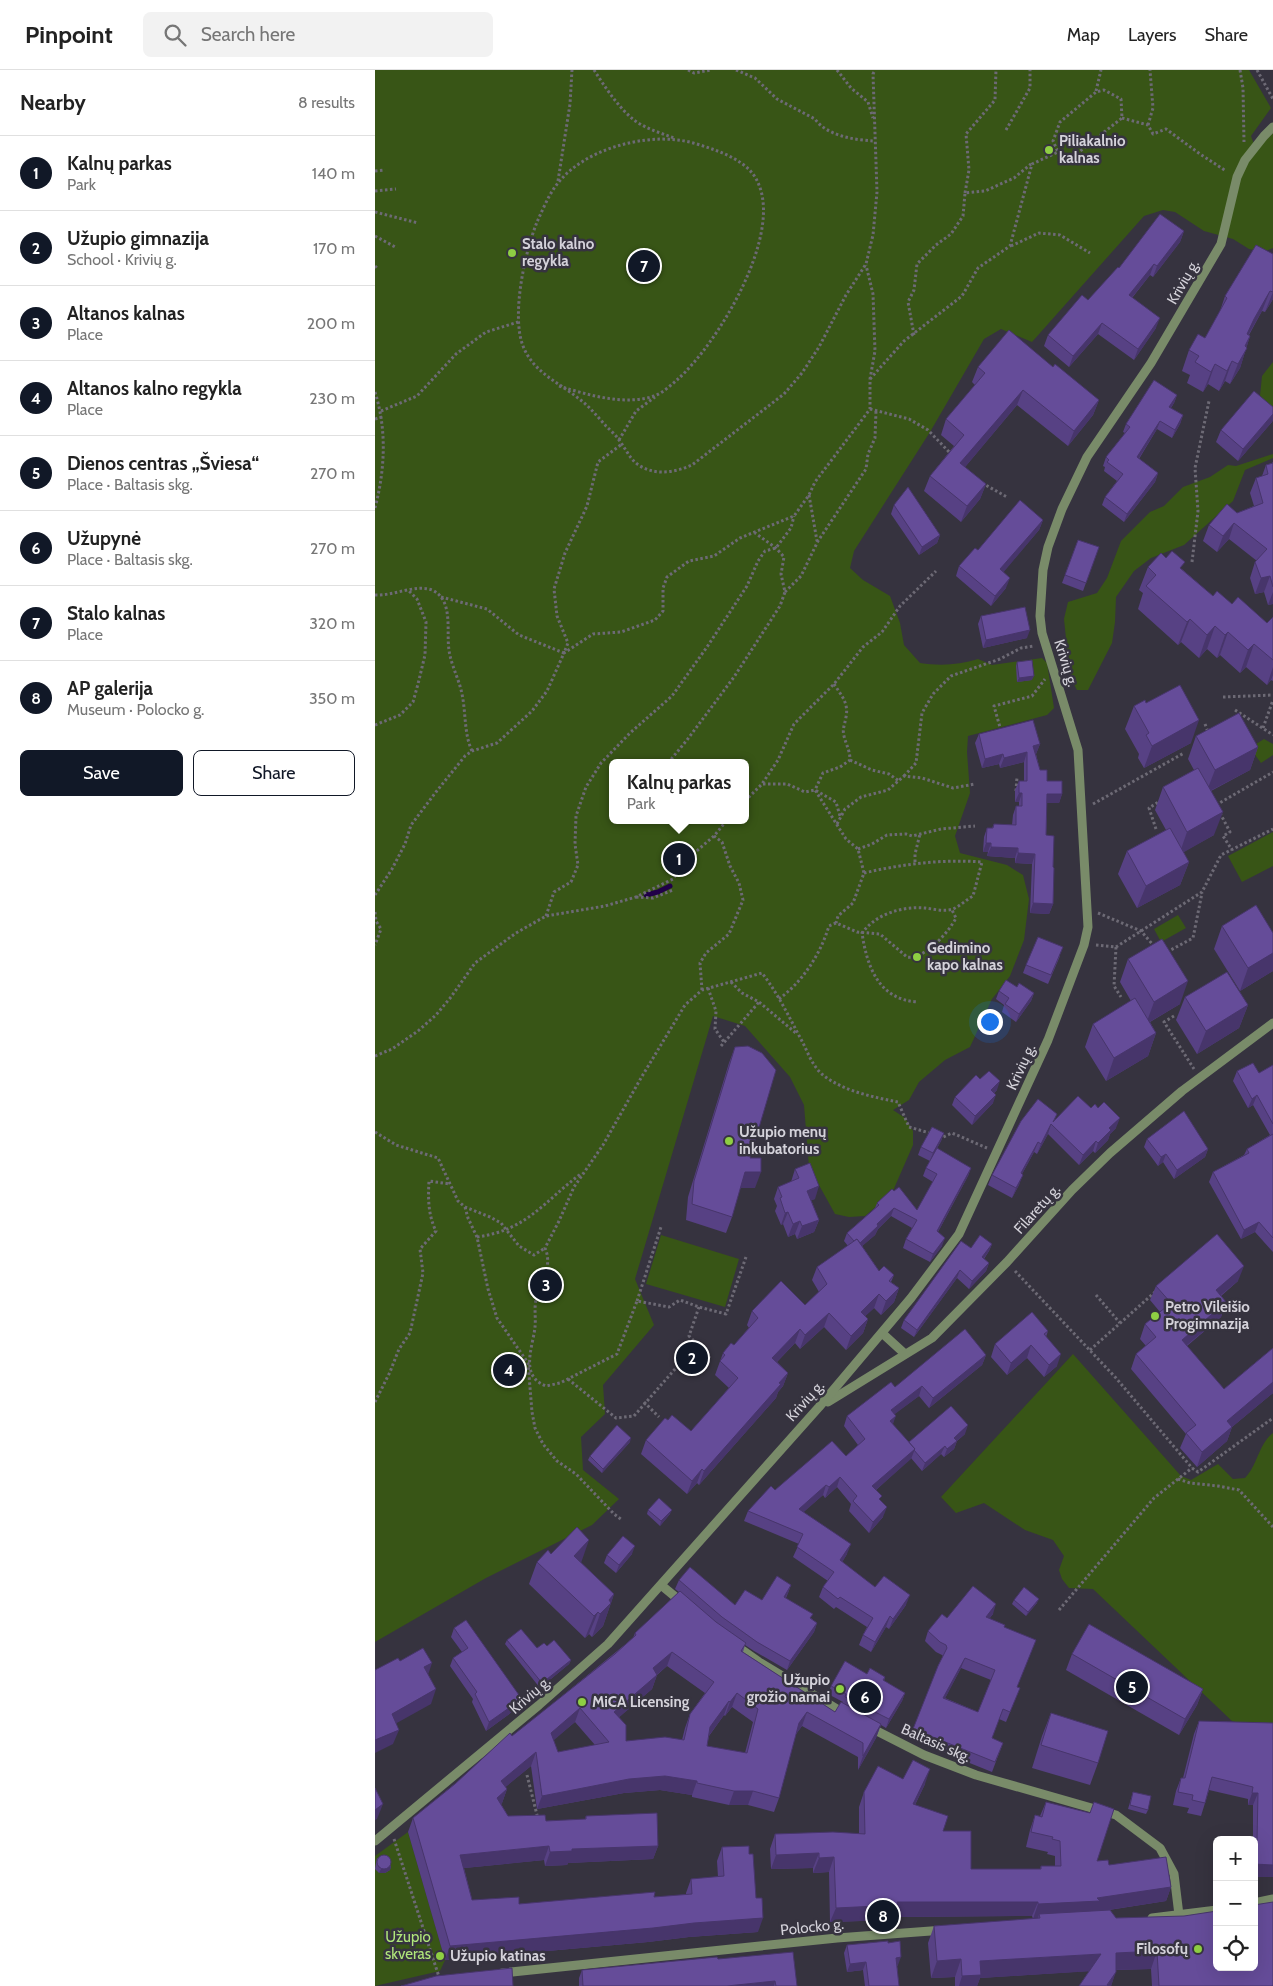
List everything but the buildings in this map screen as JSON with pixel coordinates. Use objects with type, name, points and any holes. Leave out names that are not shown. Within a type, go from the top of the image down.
[{"type":"street","name":"Krivių g.","points":[[375,1841],[539,1705],[608,1644],[882,1334],[959,1234],[1048,1040],[1075,971],[1088,927],[1079,750],[1045,645],[1040,616],[1043,570],[1048,547],[1062,509],[1087,457],[1151,363],[1221,244],[1237,177],[1245,160],[1264,136],[1273,128]]},
{"type":"street","name":"Filaretų g.","points":[[819,1407],[932,1338],[1007,1262],[1072,1190],[1110,1153],[1199,1078],[1273,1023]]},
{"type":"street","points":[[882,1334],[905,1354]]},
{"type":"street","points":[[661,1585],[688,1608]]},
{"type":"street","name":"Baltasis skg.","points":[[730,1641],[759,1662],[820,1700],[924,1755],[976,1775],[1116,1815],[1160,1848],[1174,1874],[1179,1915]]},
{"type":"street","points":[[1258,1902],[1273,1899]]},
{"type":"street","points":[[1147,1918],[1213,1911]]},
{"type":"street","name":"Polocko g.","points":[[489,1975],[527,1969],[837,1938],[955,1930]]},
{"type":"path","points":[[572,70],[570,104],[558,182],[537,223],[521,282],[518,322],[523,346],[531,360],[543,373],[559,386],[578,397],[619,440],[629,456],[641,466],[658,472],[675,472],[692,465],[784,394],[819,347],[846,295],[866,264],[873,235],[877,192],[874,141],[873,74],[875,70]]},
{"type":"path","points":[[594,70],[617,102],[634,119],[649,129],[677,140],[706,147],[733,157],[749,169],[759,184],[763,198],[763,224],[757,252],[723,325],[689,369],[636,411],[619,440]]},
{"type":"path","points":[[689,70],[694,73],[711,70]]},
{"type":"path","points":[[736,70],[755,78],[777,99],[815,119],[819,124],[833,132],[852,138],[874,141]]},
{"type":"path","points":[[837,70],[851,88],[868,102],[874,121]]},
{"type":"path","points":[[914,335],[908,302],[914,290],[917,264],[935,245],[951,234],[963,216],[969,170],[966,134],[995,100],[996,70]]},
{"type":"path","points":[[1006,130],[1030,88],[1031,70]]},
{"type":"path","points":[[1096,92],[1101,70]]},
{"type":"path","points":[[1150,70],[1153,108],[1148,125],[1153,134],[1166,129],[1200,154],[1237,177]]},
{"type":"path","points":[[1240,70],[1243,88],[1245,160]]},
{"type":"path","points":[[1257,70],[1273,99]]},
{"type":"path","points":[[1104,90],[1121,99],[1122,118],[1079,152],[1068,158],[1058,152],[1053,141],[1060,122],[1096,92],[1104,90]]},
{"type":"path","points":[[1122,118],[1148,125]]},
{"type":"path","points":[[558,182],[582,163],[609,148],[642,140],[677,140]]},
{"type":"path","points":[[965,193],[985,191],[1014,178],[1032,164],[1058,152]]},
{"type":"path","points":[[1010,246],[1032,164]]},
{"type":"path","points":[[375,171],[385,170]]},
{"type":"path","points":[[375,191],[396,189]]},
{"type":"path","points":[[375,212],[418,223]]},
{"type":"path","points":[[870,379],[904,341],[962,296],[978,268],[1010,246],[1039,233],[1060,235],[1090,253]]},
{"type":"path","points":[[375,236],[397,248]]},
{"type":"path","points":[[546,916],[554,892],[571,882],[578,865],[575,844],[576,816],[586,787],[601,763],[630,733],[672,696],[747,586],[765,552],[776,548],[791,528],[794,516],[809,495],[815,482],[870,408],[870,379],[875,351],[873,294],[866,264]]},
{"type":"path","points":[[381,411],[417,396],[456,354],[486,332],[518,322]]},
{"type":"path","points":[[559,386],[587,393],[633,400],[658,395]]},
{"type":"path","points":[[375,392],[382,417],[384,456],[379,494],[375,508]]},
{"type":"path","points":[[1192,562],[1198,511],[1195,468],[1209,401]]},
{"type":"path","points":[[870,408],[909,418],[928,430],[958,461]]},
{"type":"path","points":[[671,759],[734,677],[780,606],[785,592],[801,576],[818,542],[866,468],[868,454],[875,438],[876,410]]},
{"type":"path","points":[[375,419],[382,417]]},
{"type":"path","points":[[375,895],[397,861],[411,825],[465,756],[471,751],[497,743],[532,711],[547,691],[568,643],[557,616],[554,590],[565,553],[587,506],[598,462],[622,444]]},
{"type":"path","points":[[977,479],[1007,497]]},
{"type":"path","points":[[809,495],[818,542]]},
{"type":"path","points":[[564,654],[593,634],[621,632],[655,620],[663,611],[663,588],[667,577],[689,561],[715,556],[740,538],[794,516]]},
{"type":"path","points":[[755,533],[776,548],[783,557],[781,574],[785,592]]},
{"type":"path","points":[[749,797],[763,784],[778,760],[794,724],[834,684],[863,648],[890,622],[900,606],[935,571]]},
{"type":"path","points":[[375,595],[396,594],[422,588],[432,590],[441,597],[487,610],[519,635],[564,654]]},
{"type":"path","points":[[375,725],[400,715],[413,702],[418,684],[425,655],[426,622],[417,600],[408,590]]},
{"type":"path","points":[[441,597],[447,613],[449,651],[462,692],[467,740],[471,751]]},
{"type":"path","points":[[837,825],[845,809],[861,797],[888,790],[916,763],[922,713],[933,694],[951,676],[1000,659],[1021,648],[1045,645]]},
{"type":"path","points":[[1001,731],[994,706],[1032,696],[1043,680],[1054,675]]},
{"type":"path","points":[[834,684],[846,700],[847,715],[843,736],[850,752],[850,760]]},
{"type":"path","points":[[1223,697],[1273,695]]},
{"type":"path","points":[[1263,728],[1273,700]]},
{"type":"path","points":[[1235,710],[1273,735]]},
{"type":"path","points":[[1205,724],[1210,738]]},
{"type":"path","points":[[1082,811],[1184,753]]},
{"type":"path","points":[[850,760],[872,770],[889,774],[899,781]]},
{"type":"path","points":[[815,790],[823,773],[841,767],[850,760]]},
{"type":"path","points":[[1215,804],[1273,772]]},
{"type":"path","points":[[904,776],[923,778],[953,788],[975,784]]},
{"type":"path","points":[[1016,794],[1017,777]]},
{"type":"path","points":[[763,784],[787,784],[805,792],[815,790],[836,802],[840,816]]},
{"type":"path","points":[[779,999],[801,979],[815,957],[829,926],[835,923],[838,916],[853,903],[864,873],[858,849],[846,839],[815,790]]},
{"type":"path","points":[[1156,829],[1149,808],[1165,798]]},
{"type":"path","points":[[1208,800],[1215,804],[1230,832],[1223,836],[1232,850]]},
{"type":"path","points":[[375,1056],[392,1048],[418,1031],[436,1015],[475,963],[516,933],[546,916],[590,910],[636,897],[673,879],[685,861],[714,836],[724,824]]},
{"type":"path","points":[[858,849],[872,844],[887,835],[905,834],[912,836],[941,829],[975,826]]},
{"type":"path","points":[[1161,955],[1193,938],[1202,892],[1221,855],[1273,829]]},
{"type":"path","points":[[915,862],[915,854],[921,834]]},
{"type":"path","points":[[702,990],[700,963],[706,953],[729,934],[743,900],[739,883],[729,866],[722,842],[714,836]]},
{"type":"path","points":[[864,873],[915,862],[960,860],[982,862],[973,896],[952,910],[923,908],[901,910],[880,916],[869,924],[862,933],[865,950],[873,971],[883,988],[891,995],[905,1002],[918,1002]]},
{"type":"path","points":[[636,897],[653,898],[673,890]]},
{"type":"path","points":[[1099,945],[1116,947],[1202,892]]},
{"type":"path","points":[[1088,909],[1141,931],[1156,949]]},
{"type":"path","points":[[835,923],[862,933],[880,934],[907,957],[917,957],[953,926],[956,918],[952,910]]},
{"type":"path","points":[[375,912],[376,921],[381,929],[375,945]]},
{"type":"path","points":[[1116,947],[1114,986],[1121,997]]},
{"type":"path","points":[[375,1132],[396,1145],[438,1158],[458,1201],[465,1207],[490,1217],[501,1224],[519,1246],[534,1256],[545,1248],[559,1222],[573,1187],[603,1145],[685,1005],[702,990],[763,973],[821,1074],[842,1085],[874,1097],[898,1102],[909,1127],[943,1136],[952,1133],[996,1152]]},
{"type":"path","points":[[731,982],[742,993],[759,1002],[798,1035]]},
{"type":"path","points":[[708,988],[716,1011],[715,1029],[724,1042]]},
{"type":"path","points":[[721,1046],[759,1002]]},
{"type":"path","points":[[1174,1016],[1164,1022],[1199,1078]]},
{"type":"path","points":[[477,1237],[507,1230],[537,1212],[570,1181],[584,1171]]},
{"type":"path","points":[[375,1402],[399,1349],[410,1333],[423,1273],[420,1249],[436,1231],[432,1222],[428,1201],[429,1181],[450,1184]]},
{"type":"path","points":[[465,1207],[477,1237],[488,1289],[497,1318],[528,1363],[536,1380],[541,1384],[552,1386],[617,1354],[637,1302],[661,1227]]},
{"type":"path","points":[[545,1248],[549,1256],[549,1265],[536,1302],[535,1328],[528,1363],[535,1428],[543,1444],[557,1461],[575,1474],[622,1520]]},
{"type":"path","points":[[637,1302],[669,1308],[680,1300],[726,1314],[746,1257]]},
{"type":"path","points":[[1007,1262],[1090,1350],[1192,1468],[1198,1472],[1273,1418]]},
{"type":"path","points":[[1090,1350],[1156,1291]]},
{"type":"path","points":[[1096,1295],[1120,1323]]},
{"type":"path","points":[[699,1307],[689,1336],[710,1358]]},
{"type":"path","points":[[568,1379],[616,1418],[634,1416],[644,1402],[696,1345]]},
{"type":"path","points":[[644,1402],[659,1417]]},
{"type":"path","points":[[1059,1610],[1154,1498],[1192,1468]]},
{"type":"path","points":[[1178,1478],[1190,1483],[1239,1490],[1273,1526]]},
{"type":"path","points":[[527,1775],[540,1824]]},
{"type":"path","points":[[391,1829],[442,1986]]},
{"type":"green space","points":[[375,70],[1249,70],[1271,108],[1251,136],[1256,150],[1273,133],[1273,248],[1263,252],[1249,249],[1233,239],[1204,231],[1175,212],[1163,210],[1144,216],[1032,342],[1001,329],[984,339],[930,432],[854,551],[850,568],[863,580],[890,596],[900,623],[904,645],[920,663],[964,663],[978,659],[992,665],[1042,658],[1047,663],[1054,708],[1047,715],[968,736],[967,752],[970,793],[955,836],[960,853],[1007,865],[1023,875],[1029,899],[1024,940],[1010,976],[992,999],[970,1047],[945,1060],[919,1082],[909,1100],[893,1110],[905,1118],[913,1131],[913,1145],[892,1193],[865,1216],[849,1217],[835,1214],[809,1167],[804,1105],[790,1077],[745,1026],[713,1016],[635,1279],[654,1325],[603,1385],[605,1414],[581,1437],[583,1470],[619,1499],[592,1525],[486,1578],[375,1642]]},
{"type":"green space","points":[[1273,362],[1273,411],[1260,396],[1262,376]]},
{"type":"green space","points":[[1273,454],[1273,458],[1245,470],[1233,501],[1184,545],[1151,558],[1134,571],[1116,597],[1112,643],[1088,690],[1077,690],[1070,677],[1064,619],[1068,602],[1097,593],[1107,578],[1121,541],[1150,512],[1164,506],[1183,487],[1210,477],[1228,465],[1236,466]]},
{"type":"green space","points":[[1264,739],[1273,744],[1273,755],[1261,763],[1250,748]]},
{"type":"green space","points":[[1273,832],[1273,866],[1242,882],[1228,856]]},
{"type":"green space","points":[[1178,915],[1186,928],[1161,942],[1154,929]]},
{"type":"green space","points":[[661,1235],[739,1259],[725,1307],[646,1284]]},
{"type":"green space","points":[[1073,1354],[1181,1476],[1191,1480],[1218,1464],[1233,1479],[1245,1478],[1253,1467],[1264,1443],[1273,1433],[1273,1727],[1250,1727],[1232,1721],[1093,1589],[1069,1588],[1062,1579],[1059,1570],[1064,1556],[1053,1540],[1025,1530],[984,1503],[956,1513],[941,1497]]},
{"type":"green space","name":"Užupio skveras","points":[[408,1832],[445,1960],[440,1971],[375,1986],[375,1856]]},
{"type":"waterway","points":[[646,895],[670,886]]},
{"type":"place","name":"Piliakalnio kalnas","points":[[1049,150]]},
{"type":"place","name":"Stalo kalno regykla","points":[[512,253]]},
{"type":"place","name":"Stalo kalnas","points":[[644,266]]},
{"type":"place","name":"Kalnų parkas","points":[[679,859]]},
{"type":"place","name":"Gedimino kapo kalnas","points":[[917,957]]},
{"type":"place","name":"Užupio menų inkubatorius","points":[[729,1141]]},
{"type":"place","name":"Altanos kalnas","points":[[546,1285]]},
{"type":"place","name":"Petro Vileišio Progimnazija","points":[[1155,1316]]},
{"type":"place","name":"Užupio gimnazija","points":[[692,1358]]},
{"type":"place","name":"Altanos kalno regykla","points":[[509,1370]]},
{"type":"place","name":"Dienos centras „Šviesa“","points":[[1132,1687]]},
{"type":"place","name":"Užupio grožio namai","points":[[840,1689]]},
{"type":"place","name":"Užupynė","points":[[865,1697]]},
{"type":"place","name":"MiCA Licensing","points":[[582,1702]]},
{"type":"place","name":"AP galerija","points":[[883,1916]]},
{"type":"place","name":"Filosofų","points":[[1198,1949]]},
{"type":"place","name":"Užupio katinas","points":[[440,1956]]}]
